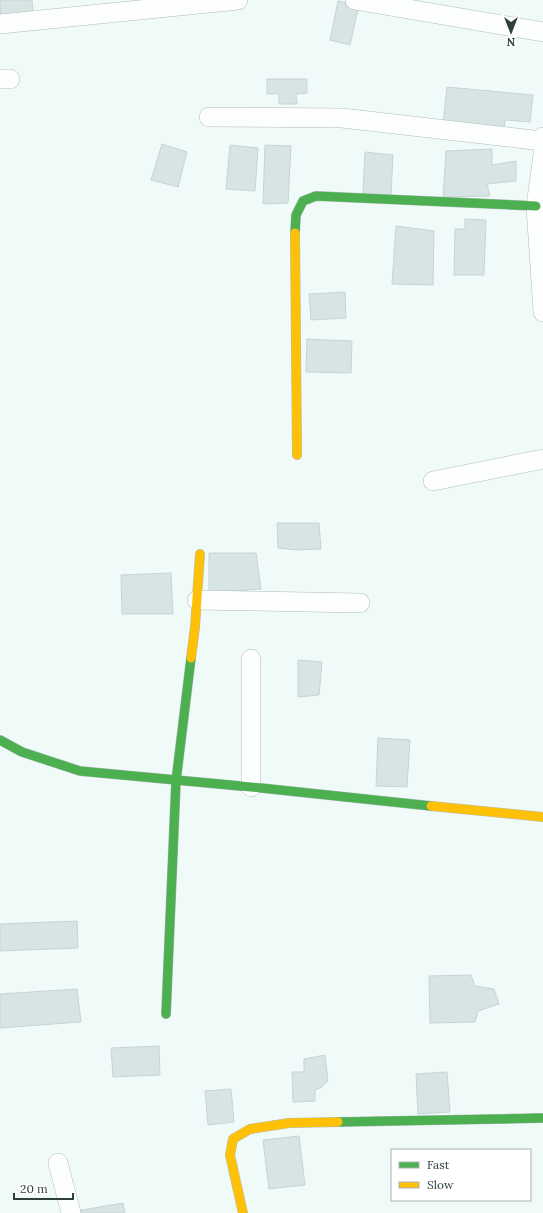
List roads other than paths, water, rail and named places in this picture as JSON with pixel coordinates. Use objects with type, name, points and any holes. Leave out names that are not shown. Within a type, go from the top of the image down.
[{"type":"street","points":[[0,24],[238,0]]},
{"type":"street","points":[[355,0],[543,32]]},
{"type":"street","points":[[209,117],[342,118],[543,141]]},
{"type":"street","points":[[543,137],[543,155],[536,206],[543,312]]},
{"type":"street","points":[[297,455],[295,235],[296,215],[303,201],[316,196],[536,206]]},
{"type":"street","points":[[433,481],[543,459]]},
{"type":"street","points":[[166,1014],[176,781],[195,627],[200,554]]},
{"type":"street","points":[[197,600],[360,603]]},
{"type":"street","points":[[251,659],[251,787]]},
{"type":"street","points":[[0,740],[22,752],[80,772],[251,787],[363,800],[543,817]]},
{"type":"street","points":[[243,1213],[230,1155],[233,1139],[250,1129],[289,1123],[543,1118]]},
{"type":"street","points":[[58,1163],[71,1213]]}]
